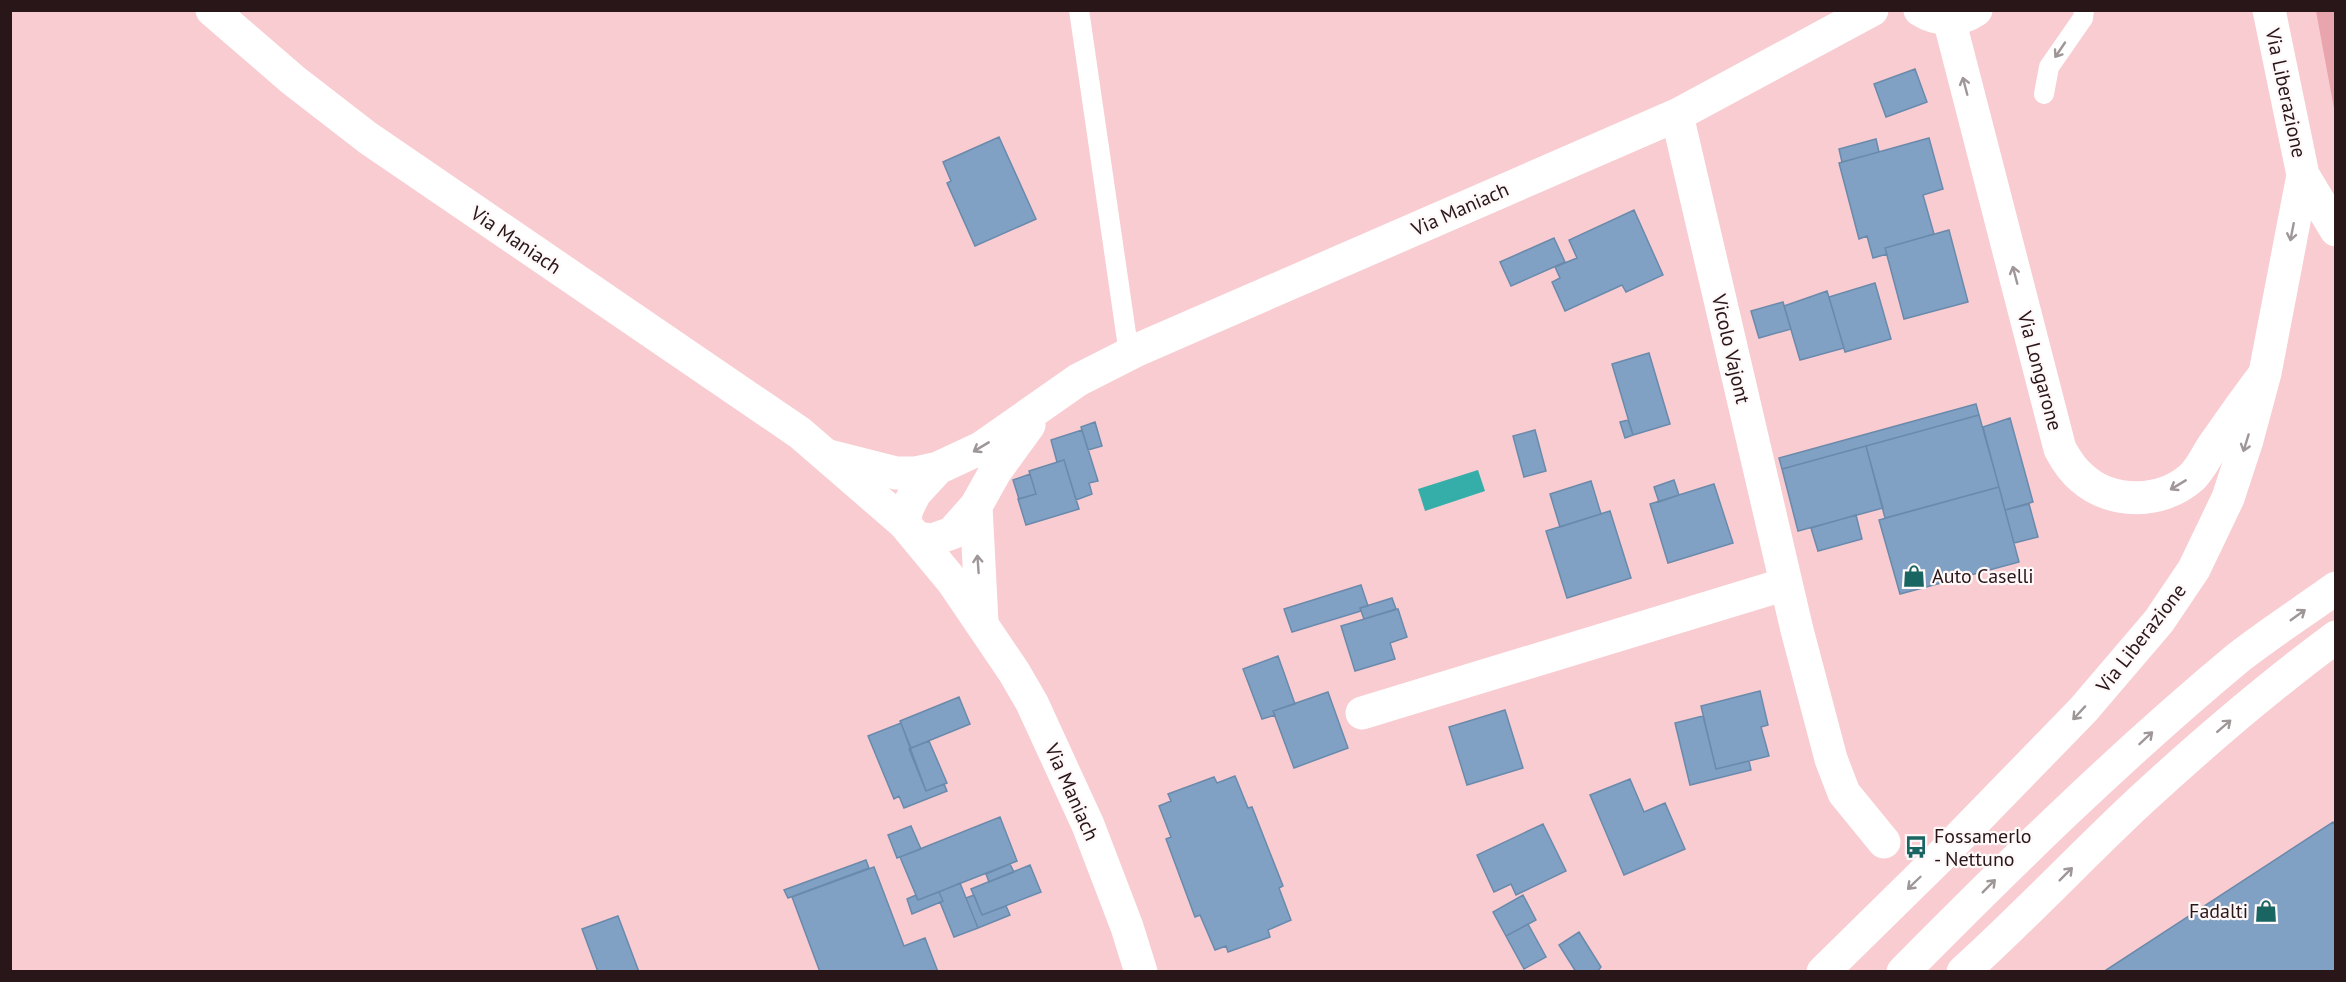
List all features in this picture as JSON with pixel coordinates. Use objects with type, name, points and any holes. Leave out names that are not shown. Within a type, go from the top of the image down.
[{"type":"street","name":"Via Maniach","points":[[212,10],[293,80],[368,138],[800,433],[829,456],[910,531],[954,582],[982,622],[1032,703],[1088,825],[1127,927],[1141,972]]},
{"type":"street","name":"Via Maniach","points":[[829,456],[896,473],[915,473],[938,468],[981,448],[1078,380],[1129,354],[1677,115],[1872,10]]},
{"type":"street","name":"Via Liberazione","points":[[2269,10],[2302,175],[2336,230]]},
{"type":"street","name":"Via Longarone","points":[[1948,13],[2060,449],[2069,465],[2083,480],[2099,490],[2118,497],[2137,499],[2156,496],[2175,489],[2191,477],[2204,462],[2265,373]]},
{"type":"street","name":"Vicolo Vajont","points":[[1677,115],[1786,584],[1831,759],[1844,793],[1884,842]]},
{"type":"street","name":"Via Liberazione","points":[[1823,972],[1939,858],[2083,710],[2158,621],[2194,569],[2228,498],[2247,440],[2265,373],[2302,175]]},
{"type":"street","name":"Via Maniach","points":[[910,531],[932,540],[952,534],[976,506],[995,472],[1046,402]]},
{"type":"street","name":"Via Maniach","points":[[910,531],[907,509],[915,493],[938,468]]},
{"type":"street","name":"Via Maniach","points":[[976,506],[982,622]]},
{"type":"street","points":[[1362,713],[1786,584]]},
{"type":"street","points":[[1903,972],[2003,872],[2162,723],[2241,656],[2336,588]]},
{"type":"street","points":[[1963,972],[2148,794],[2267,688],[2336,637]]},
{"type":"lane","points":[[1079,10],[1129,354]]},
{"type":"lane","points":[[2044,94],[2049,67],[2083,18],[2084,10]]},
{"type":"shaded area","points":[[2316,11],[2335,11],[2335,114]]},
{"type":"water","points":[[1478,470],[1485,491],[1425,511],[1418,489]]},
{"type":"building","points":[[1915,69],[1927,102],[1886,117],[1874,84]]},
{"type":"building","points":[[999,137],[1036,219],[975,246],[947,183],[951,181],[943,162]]},
{"type":"building","points":[[1929,138],[1943,189],[1923,195],[1934,234],[1885,248],[1887,254],[1873,258],[1867,236],[1859,239],[1839,163]]},
{"type":"building","points":[[1876,139],[1879,152],[1842,162],[1839,149]]},
{"type":"building","points":[[1634,210],[1663,275],[1626,292],[1622,285],[1565,311],[1552,282],[1560,278],[1555,267],[1577,258],[1569,240]]},
{"type":"building","points":[[1949,230],[1968,302],[1904,319],[1885,248]]},
{"type":"building","points":[[1554,238],[1565,262],[1511,286],[1500,262]]},
{"type":"building","points":[[1875,283],[1891,339],[1845,352],[1829,297]]},
{"type":"building","points":[[1827,291],[1844,348],[1800,360],[1784,306]]},
{"type":"building","points":[[1783,302],[1791,329],[1759,338],[1751,311]]},
{"type":"building","points":[[1649,353],[1670,424],[1633,435],[1612,364]]},
{"type":"building","points":[[1976,404],[1979,415],[1782,469],[1779,458]]},
{"type":"building","points":[[1979,415],[1999,487],[1885,518],[1866,446]]},
{"type":"building","points":[[2010,418],[2033,502],[2005,510],[1983,427]]},
{"type":"building","points":[[1628,420],[1633,435],[1625,438],[1620,422]]},
{"type":"building","points":[[1095,422],[1102,446],[1088,450],[1081,427]]},
{"type":"building","points":[[1082,430],[1098,481],[1089,483],[1092,494],[1076,500],[1064,460],[1057,462],[1051,440]]},
{"type":"building","points":[[1535,430],[1546,471],[1524,477],[1513,436]]},
{"type":"building","points":[[1866,446],[1883,508],[1798,531],[1782,469]]},
{"type":"building","points":[[1064,460],[1079,509],[1026,525],[1018,499],[1036,494],[1029,471]]},
{"type":"building","points":[[1030,474],[1036,494],[1019,499],[1013,480]]},
{"type":"building","points":[[1674,480],[1679,495],[1659,502],[1654,487]]},
{"type":"building","points":[[1591,481],[1601,514],[1560,527],[1550,494]]},
{"type":"building","points":[[1714,484],[1733,543],[1668,563],[1650,504]]},
{"type":"building","points":[[1999,487],[2019,562],[1900,594],[1879,520]]},
{"type":"building","points":[[2029,504],[2038,537],[2014,543],[2005,510]]},
{"type":"building","points":[[1610,511],[1631,578],[1567,598],[1546,531]]},
{"type":"building","points":[[1856,515],[1862,539],[1818,551],[1811,528]]},
{"type":"building","points":[[1361,585],[1368,606],[1360,608],[1361,611],[1292,632],[1284,609]]},
{"type":"building","points":[[1392,598],[1396,609],[1364,619],[1360,608]]},
{"type":"building","points":[[1398,609],[1407,637],[1390,643],[1395,659],[1355,671],[1341,626]]},
{"type":"building","points":[[1278,656],[1295,704],[1273,711],[1275,715],[1262,719],[1243,669]]},
{"type":"building","points":[[1760,691],[1768,725],[1761,727],[1769,756],[1716,769],[1701,706]]},
{"type":"building","points":[[1328,692],[1348,748],[1294,768],[1273,711]]},
{"type":"building","points":[[959,697],[970,724],[911,748],[900,721]]},
{"type":"building","points":[[1505,710],[1523,768],[1467,785],[1449,727]]},
{"type":"building","points":[[1703,716],[1716,769],[1749,761],[1751,770],[1690,785],[1675,723]]},
{"type":"building","points":[[901,723],[926,791],[944,784],[947,791],[904,808],[899,796],[894,799],[868,736]]},
{"type":"building","points":[[929,741],[947,783],[926,791],[909,749]]},
{"type":"building","points":[[1235,776],[1248,808],[1252,807],[1283,886],[1279,888],[1291,920],[1268,930],[1270,937],[1228,952],[1226,946],[1215,950],[1200,915],[1195,917],[1166,839],[1171,837],[1159,806],[1171,801],[1168,794],[1214,777],[1217,783]]},
{"type":"building","points":[[1630,779],[1644,812],[1665,803],[1685,849],[1624,875],[1590,795]]},
{"type":"building","points":[[1000,817],[1017,861],[918,900],[900,857]]},
{"type":"building","name":"Fadalti","points":[[2333,822],[2336,826],[2336,972],[2103,972]]},
{"type":"building","points":[[1543,824],[1566,871],[1516,895],[1511,884],[1494,892],[1477,855]]},
{"type":"building","points":[[911,826],[921,849],[897,858],[888,835]]},
{"type":"building","points":[[866,860],[869,868],[788,898],[784,890]]},
{"type":"building","points":[[1010,864],[1014,872],[989,882],[986,874]]},
{"type":"building","points":[[1030,865],[1041,892],[982,915],[971,889]]},
{"type":"building","points":[[874,867],[904,946],[925,938],[938,972],[820,972],[792,897]]},
{"type":"building","points":[[960,883],[978,928],[954,937],[940,902],[943,901],[939,892]]},
{"type":"building","points":[[939,892],[943,901],[912,914],[907,899],[916,895],[918,900]]},
{"type":"building","points":[[974,895],[982,915],[1006,906],[1010,915],[978,928],[966,898]]},
{"type":"building","points":[[1523,895],[1536,920],[1506,936],[1493,912]]},
{"type":"building","points":[[618,916],[639,972],[598,972],[582,929]]},
{"type":"building","points":[[1528,924],[1546,957],[1524,969],[1506,936]]},
{"type":"building","points":[[1579,932],[1601,967],[1597,972],[1576,972],[1559,945]]},
{"type":"place","name":"Auto Caselli","points":[[1914,576]]},
{"type":"place","name":"Fossamerlo - Nettuno","points":[[1916,847]]},
{"type":"place","name":"Fadalti","points":[[2266,911]]}]
